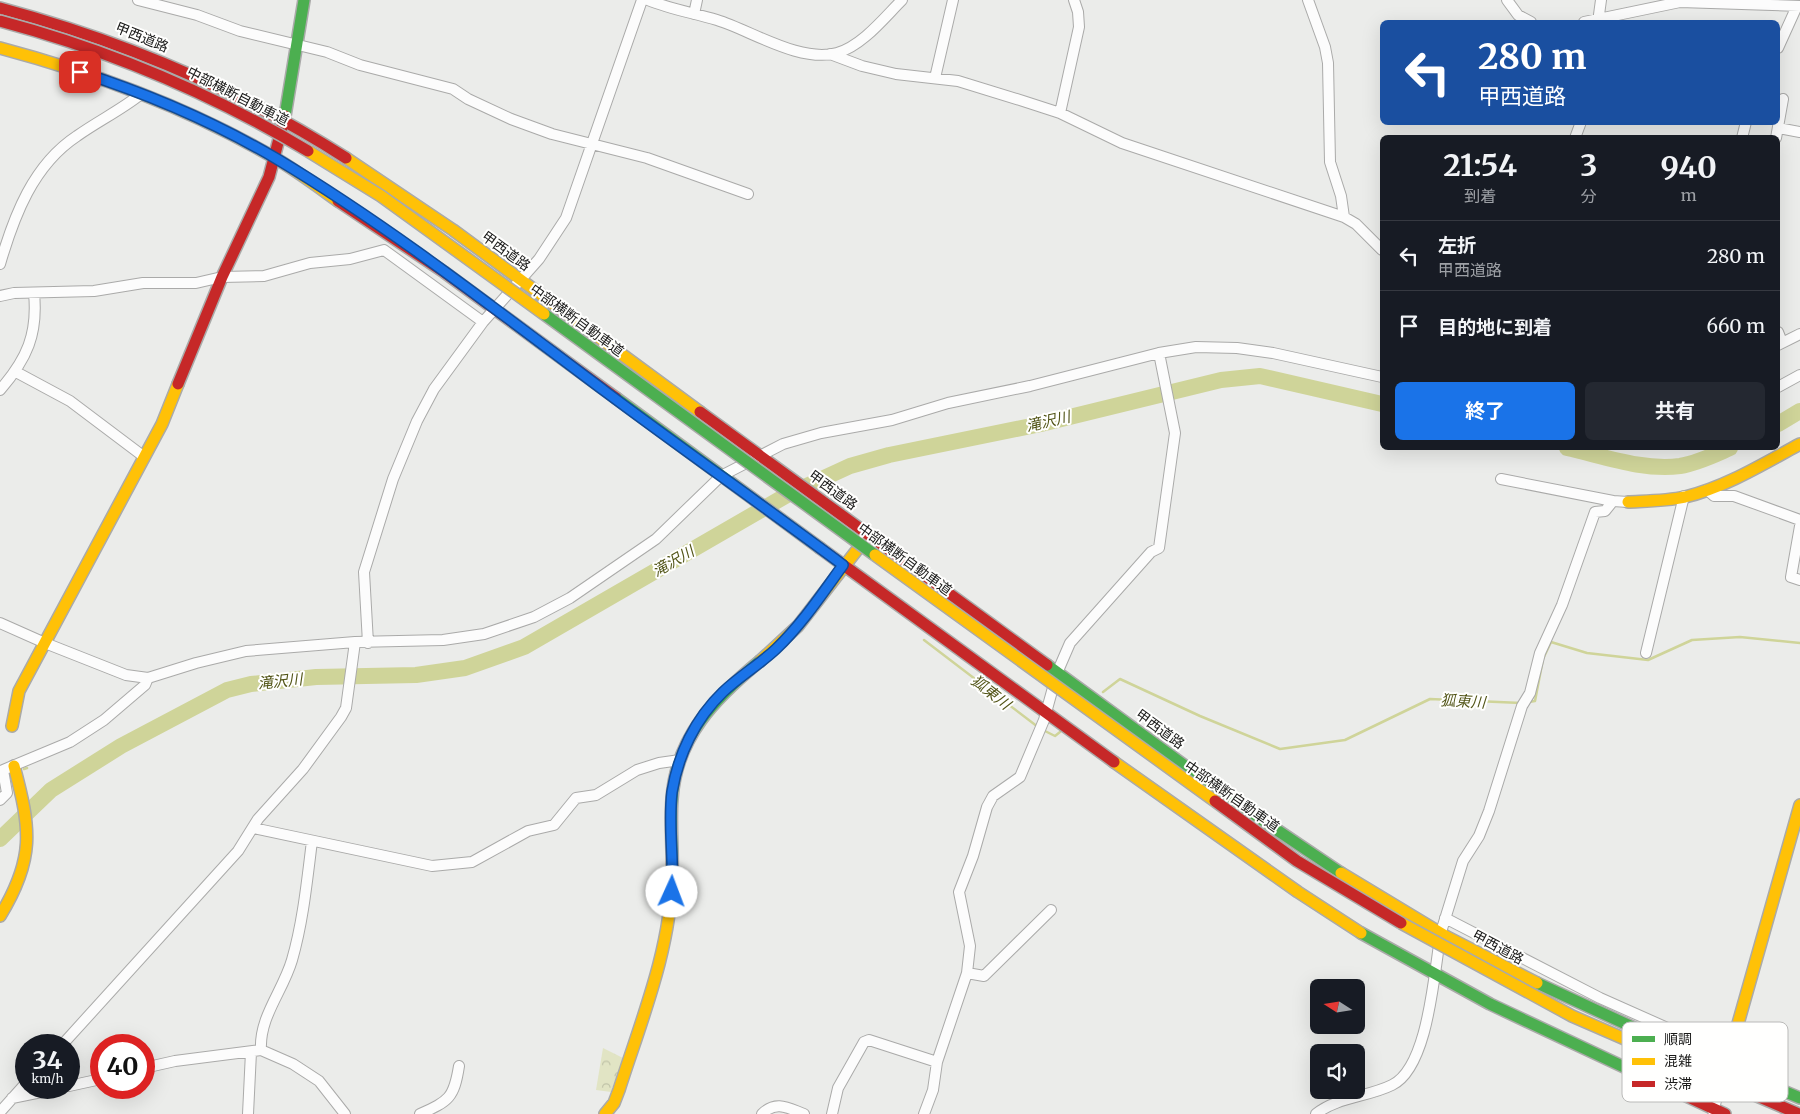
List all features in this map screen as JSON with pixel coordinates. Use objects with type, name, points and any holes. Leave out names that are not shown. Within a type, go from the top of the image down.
[{"type":"main road","points":[[12,726],[19,691],[143,456],[162,424],[222,276],[276,158],[304,0]]},
{"type":"main road","name":"甲西道路","points":[[0,8],[54,22],[142,53],[186,72],[284,121],[368,173],[520,280],[1255,817],[1337,871],[1441,932],[1535,982],[1632,1022]]},
{"type":"main road","name":"中部横断自動車道","points":[[0,21],[80,44],[147,68],[265,124],[324,159],[381,196],[1297,861],[1430,941],[1572,1016],[1622,1038]]},
{"type":"main road","points":[[0,48],[52,62],[141,94],[276,158],[381,228],[495,310],[794,528],[1045,716],[1298,892],[1434,974],[1622,1069]]},
{"type":"main road","points":[[252,146],[271,145],[279,141]]},
{"type":"main road","points":[[279,141],[290,168]]},
{"type":"main road","points":[[1628,502],[1668,500],[1707,490],[1736,479],[1800,444]]},
{"type":"main road","points":[[605,1114],[614,1103],[619,1090],[666,930],[673,878],[672,792],[688,737],[722,693],[775,650],[792,632],[868,534]]},
{"type":"main road","points":[[0,916],[14,897],[29,850],[26,806],[14,766]]},
{"type":"main road","points":[[1738,1022],[1800,805]]},
{"type":"main road","name":"甲西道路","points":[[1788,1092],[1800,1098]]},
{"type":"main road","points":[[1691,1102],[1712,1112],[1725,1114]]},
{"type":"main road","name":"中部横断自動車道","points":[[1771,1102],[1799,1114]]},
{"type":"street","points":[[138,0],[453,89],[468,99],[511,119],[552,134],[647,158],[748,194]]},
{"type":"street","points":[[368,643],[364,572],[393,478],[417,421],[434,388],[483,322],[539,259],[566,218],[590,143],[642,0]]},
{"type":"street","points":[[648,0],[717,20],[804,53],[830,54],[839,52],[854,43],[902,0]]},
{"type":"street","points":[[694,14],[698,0]]},
{"type":"street","points":[[935,78],[953,0]]},
{"type":"street","points":[[1060,113],[1079,27],[1078,12],[1074,0]]},
{"type":"street","points":[[1308,0],[1325,47],[1328,64],[1330,162],[1341,196],[1344,217]]},
{"type":"street","points":[[1507,0],[1518,14],[1528,20]]},
{"type":"street","points":[[1598,20],[1601,0]]},
{"type":"street","points":[[1602,20],[1680,2],[1798,6],[1780,44]]},
{"type":"street","points":[[830,54],[854,64],[896,74],[958,81],[1060,113],[1122,143],[1344,217],[1356,224],[1380,248]]},
{"type":"street","points":[[0,264],[25,196],[53,157],[76,136],[122,109],[141,94]]},
{"type":"street","points":[[1780,116],[1783,99]]},
{"type":"street","points":[[1777,133],[1800,132]]},
{"type":"street","points":[[0,296],[94,290],[143,283],[196,283],[222,276],[264,276],[310,263],[350,259],[384,250],[483,322]]},
{"type":"street","points":[[0,390],[16,372],[36,323],[34,293]]},
{"type":"street","points":[[1780,344],[1800,334]]},
{"type":"street","points":[[0,623],[45,643],[126,674],[148,678],[196,663],[246,651],[443,640],[476,635],[534,617],[570,598],[656,539],[721,476],[758,455],[783,444],[821,433],[892,420],[948,403],[1161,358],[1196,348],[1237,348],[1380,377]]},
{"type":"street","points":[[924,1114],[933,1090],[937,1062],[967,973],[970,946],[959,892],[973,856],[987,807],[993,796],[1020,777],[1045,716],[1057,673],[1070,643],[1151,552],[1159,548],[1175,433],[1161,358]]},
{"type":"street","points":[[16,372],[70,401],[143,456]]},
{"type":"street","points":[[1780,386],[1800,374]]},
{"type":"street","points":[[1501,479],[1628,502]]},
{"type":"street","points":[[1707,490],[1714,496],[1734,496],[1800,520]]},
{"type":"street","points":[[1646,653],[1684,496]]},
{"type":"street","points":[[1316,1114],[1329,1107],[1390,1086],[1401,1080],[1408,1073],[1427,1022],[1441,932],[1463,861],[1479,836],[1489,811],[1522,706],[1530,693],[1540,653],[1562,605],[1595,512],[1605,511],[1613,500]]},
{"type":"street","points":[[1800,526],[1791,577],[1800,580]]},
{"type":"street","points":[[72,1034],[227,863],[252,828],[303,769],[341,717],[346,708],[355,644]]},
{"type":"street","points":[[0,800],[7,793],[3,770],[70,742],[104,720],[145,685],[148,678]]},
{"type":"street","points":[[252,828],[432,866],[472,862],[528,831],[554,825],[576,798],[596,795],[637,770],[659,763],[680,760]]},
{"type":"street","points":[[248,1114],[256,1051],[260,1036],[272,1003],[284,983],[296,945],[312,841]]},
{"type":"street","points":[[967,973],[984,976],[1051,910]]},
{"type":"street","points":[[1445,918],[1648,1022]]},
{"type":"street","points":[[832,1114],[838,1088],[864,1042],[869,1040],[937,1062]]},
{"type":"street","points":[[155,1066],[175,1061],[256,1051],[294,1064],[319,1081],[344,1114]]},
{"type":"street","points":[[420,1114],[443,1104],[451,1097],[456,1088],[459,1066]]},
{"type":"street","points":[[0,1112],[15,1095]]},
{"type":"street","points":[[762,1114],[773,1106],[781,1105],[804,1114]]},
{"type":"green space","points":[[603,1048],[623,1058],[611,1092],[596,1090]]},
{"type":"waterway","name":"滝沢川","points":[[0,839],[51,790],[121,746],[227,690],[251,684],[316,677],[416,675],[465,668],[524,647],[787,495],[850,466],[889,455],[1041,424],[1221,380],[1260,376],[1380,404]]},
{"type":"waterway","name":"滝沢川","points":[[1780,423],[1800,411]]},
{"type":"waterway","name":"滝沢川","points":[[1575,450],[1637,465],[1666,467],[1693,463],[1725,450]]},
{"type":"waterway","name":"狐東川","points":[[1529,702],[1535,701],[1543,659],[1551,642],[1587,653],[1648,660],[1692,640],[1740,637],[1800,643]]},
{"type":"waterway","name":"狐東川","points":[[924,640],[1038,727]]},
{"type":"waterway","name":"狐東川","points":[[1103,692],[1120,679],[1200,716],[1280,749],[1345,740],[1430,699],[1521,703]]},
{"type":"waterway","name":"狐東川","points":[[1043,730],[1055,736],[1060,732]]},
{"type":"traffic: fast","points":[[285,116],[304,0]]},
{"type":"traffic: fast","points":[[544,314],[875,555]]},
{"type":"traffic: fast","points":[[616,398],[820,548]]},
{"type":"traffic: fast","points":[[672,876],[672,799],[675,777],[681,756],[690,738],[713,705],[760,661]]},
{"type":"traffic: fast","points":[[1047,665],[1222,793],[1341,873]]},
{"type":"traffic: fast","points":[[1361,933],[1490,1004],[1622,1066]]},
{"type":"traffic: fast","points":[[1537,983],[1622,1022]]},
{"type":"traffic: fast","points":[[1788,1093],[1800,1098]]},
{"type":"traffic: slow","points":[[0,48],[71,69],[176,108],[243,140],[275,158],[338,201]]},
{"type":"traffic: slow","points":[[308,151],[381,196],[544,314]]},
{"type":"traffic: slow","points":[[346,158],[453,230],[700,412]]},
{"type":"traffic: slow","points":[[12,726],[19,691],[162,424],[178,384]]},
{"type":"traffic: slow","points":[[1628,502],[1656,501],[1700,493],[1744,474],[1800,444]]},
{"type":"traffic: slow","points":[[760,661],[798,626],[867,537]]},
{"type":"traffic: slow","points":[[875,555],[1215,801]]},
{"type":"traffic: slow","points":[[1114,762],[1298,892],[1361,933]]},
{"type":"traffic: slow","points":[[0,916],[19,877],[26,843],[24,808],[14,766]]},
{"type":"traffic: slow","points":[[1738,1022],[1800,805]]},
{"type":"traffic: slow","points":[[1341,873],[1447,937],[1537,983]]},
{"type":"traffic: slow","points":[[605,1114],[614,1103],[619,1090],[661,958],[670,903],[672,876]]},
{"type":"traffic: slow","points":[[1401,923],[1572,1016],[1622,1038]]},
{"type":"traffic: jam","points":[[0,8],[91,36],[179,70],[264,110],[346,158]]},
{"type":"traffic: jam","points":[[0,21],[80,45],[158,75],[234,110],[308,151]]},
{"type":"traffic: jam","points":[[178,384],[222,277],[269,177],[285,116]]},
{"type":"traffic: jam","points":[[338,201],[444,272],[616,398]]},
{"type":"traffic: jam","points":[[700,412],[1047,665]]},
{"type":"traffic: jam","points":[[820,548],[1114,762]]},
{"type":"traffic: jam","points":[[1215,801],[1297,861],[1401,923]]},
{"type":"traffic: jam","points":[[1699,1102],[1725,1114]]},
{"type":"traffic: jam","points":[[1771,1102],[1799,1114]]},
{"type":"route","points":[[80,72],[175,108],[276,158],[321,187],[444,272],[843,565],[792,632],[775,650],[722,693],[688,737],[672,792],[672,892]]}]
